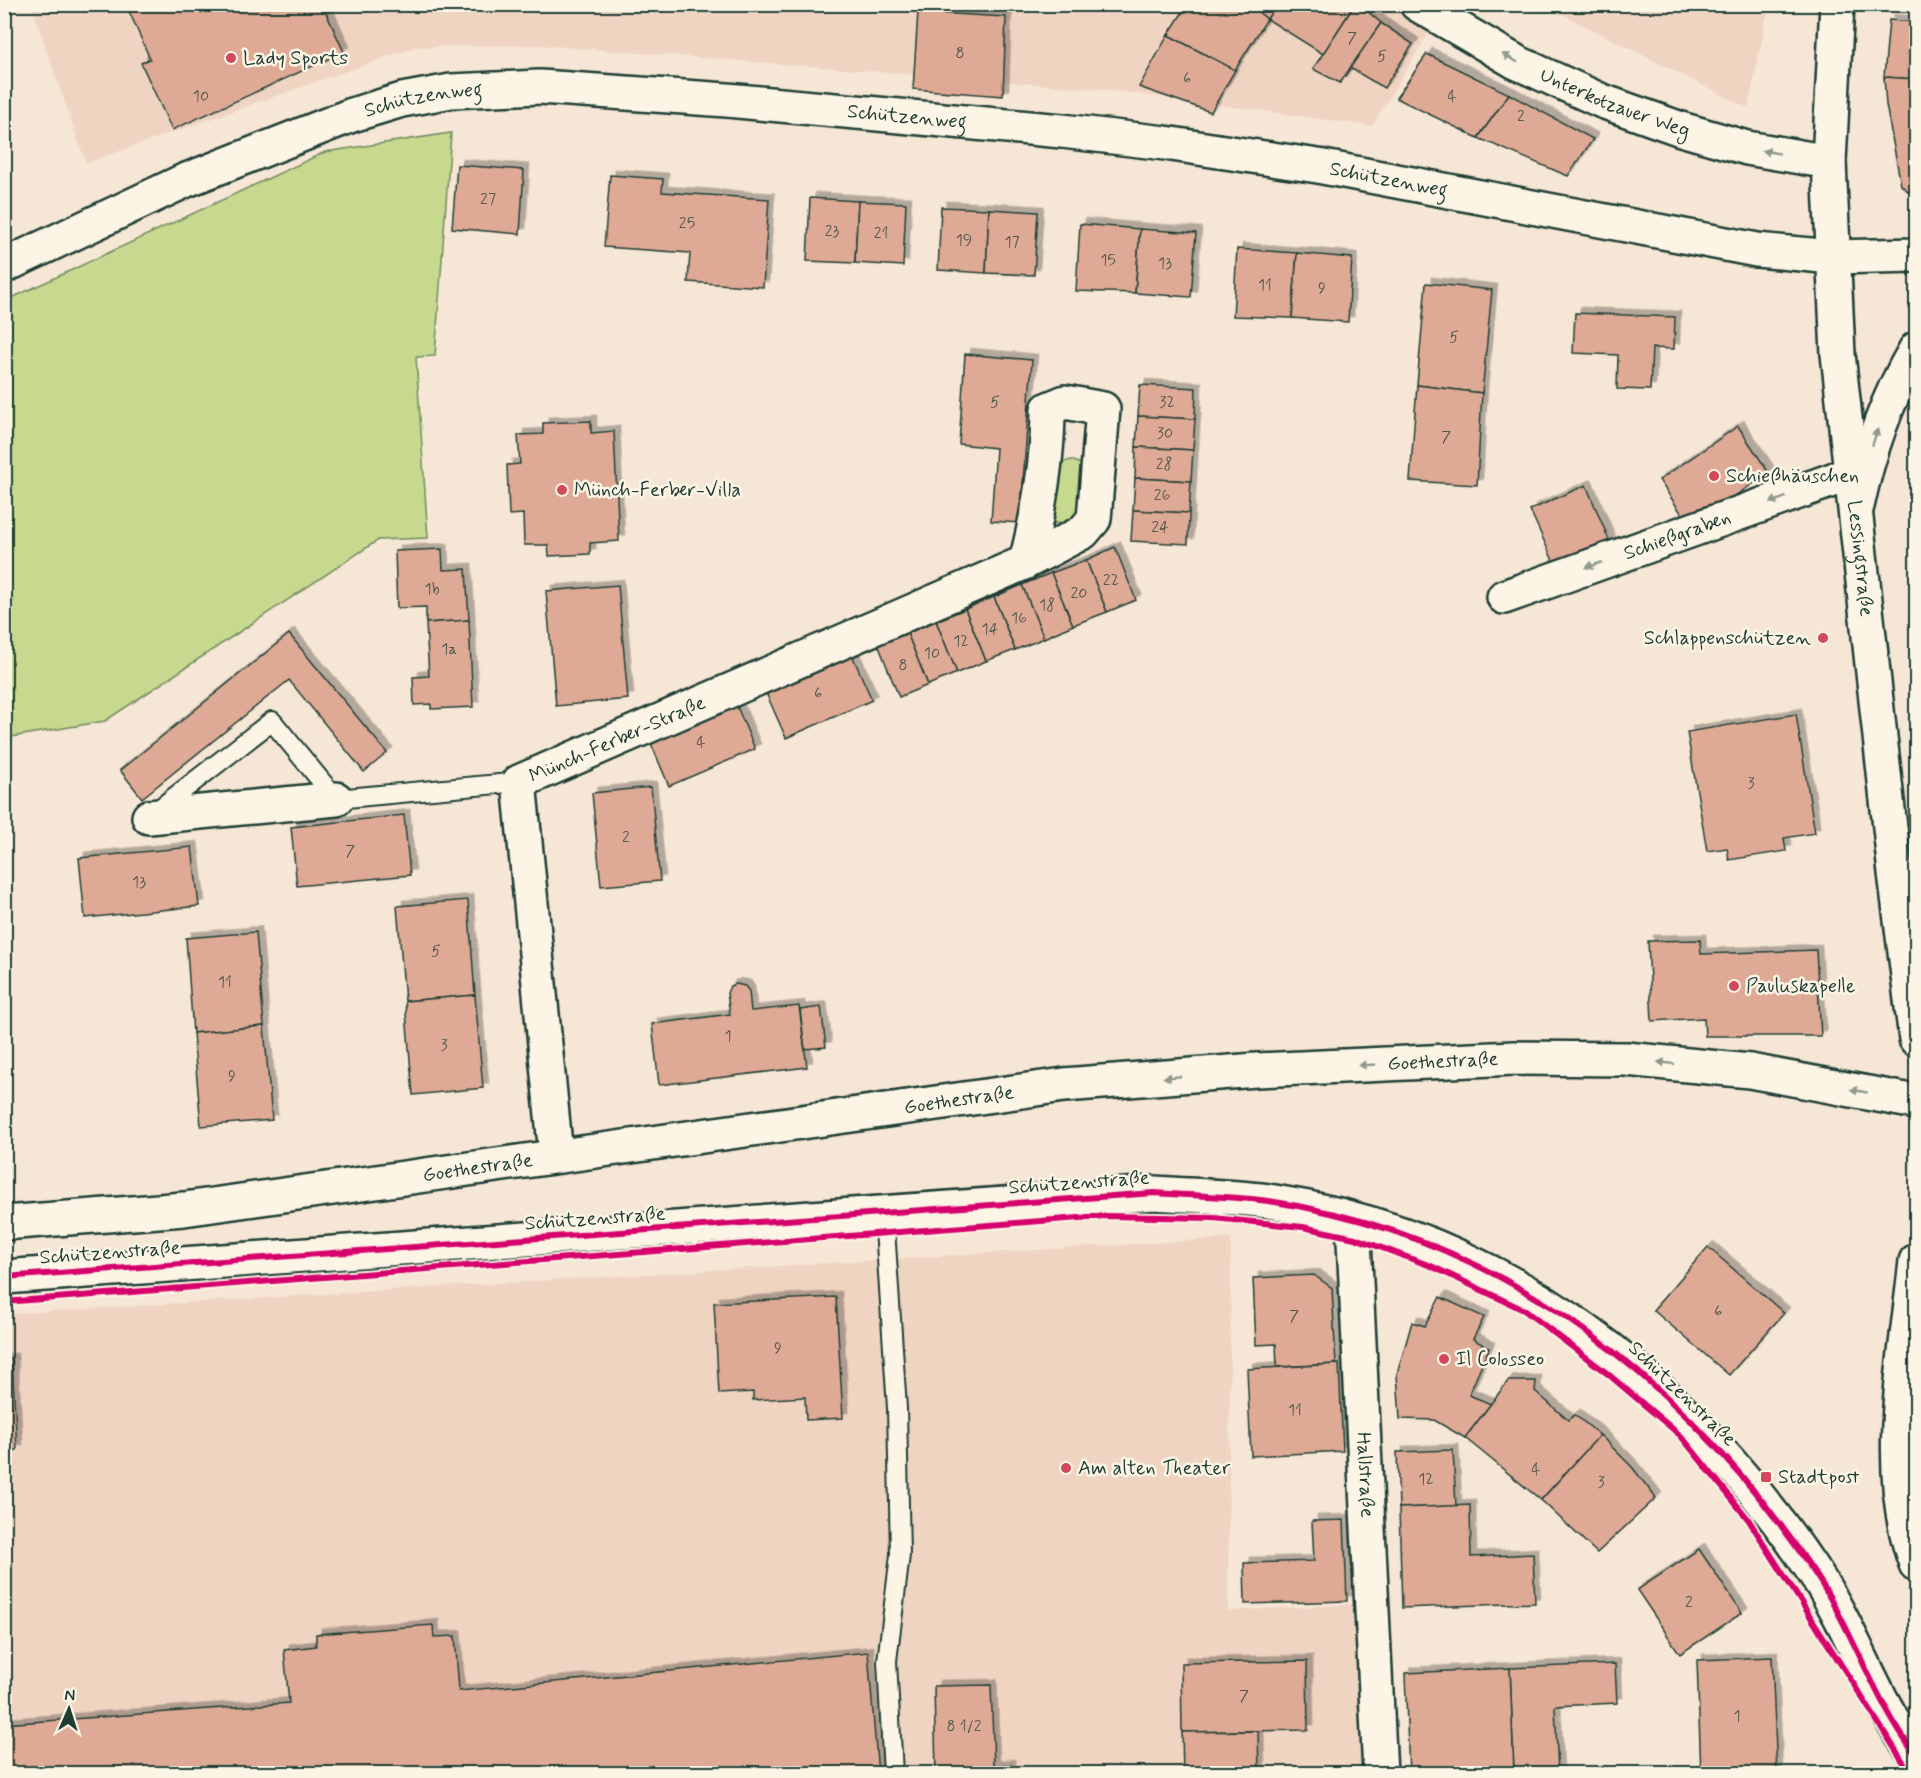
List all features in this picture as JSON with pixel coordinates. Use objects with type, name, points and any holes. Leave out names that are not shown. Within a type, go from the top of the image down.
[{"type":"street","name":"Lessingstraße","points":[[1837,4],[1829,162],[1838,354],[1855,514],[1911,950],[1917,1039]]},
{"type":"street","name":"Unterkotzauer Weg","points":[[1421,8],[1516,62],[1602,100],[1681,129],[1747,148],[1829,162]]},
{"type":"street","name":"Schützenweg","points":[[4,266],[184,181],[352,115],[402,100],[451,92],[540,87],[773,104],[1165,143],[1341,170],[1757,250],[1833,257],[1917,255]]},
{"type":"street","points":[[1855,514],[1865,469],[1882,418],[1899,378],[1917,349]]},
{"type":"street","name":"Schießgraben","points":[[1504,597],[1852,473]]},
{"type":"street","name":"Münch-Ferber-Straße","points":[[556,1155],[519,782],[1026,562]]},
{"type":"street","points":[[149,817],[336,799]]},
{"type":"street","name":"Goethestraße","points":[[4,1223],[184,1209],[1065,1085],[1256,1070],[1502,1058],[1626,1059],[1738,1070],[1917,1102]]},
{"type":"street","name":"Schützenstraße","points":[[4,1277],[1154,1193],[1275,1202],[1353,1220],[1419,1241],[1487,1270],[1534,1295],[1602,1340],[1669,1398],[1770,1509],[1818,1577],[1898,1729],[1917,1755]]},
{"type":"street","name":"Hallstraße","points":[[1353,1220],[1380,1773]]},
{"type":"street","points":[[1917,1262],[1900,1411],[1901,1481],[1906,1537],[1917,1564]]},
{"type":"lane","points":[[149,817],[272,721],[336,799],[519,782]]},
{"type":"lane","points":[[884,1214],[897,1408],[900,1555],[887,1661],[893,1773]]},
{"type":"shaded area","points":[[31,5],[1446,5],[1372,126],[1100,89],[538,45],[415,47],[86,163]]},
{"type":"shaded area","points":[[1544,5],[1769,5],[1748,108]]},
{"type":"shaded area","points":[[1231,1238],[1228,1611],[1360,1604],[1366,1773],[5,1774],[5,1314]]},
{"type":"green space","points":[[451,133],[435,356],[416,357],[428,538],[378,540],[105,721],[5,738],[5,301],[325,152]]},
{"type":"green space","points":[[1071,460],[1084,465],[1083,510],[1075,521],[1051,524],[1059,463]]},
{"type":"building","points":[[126,4],[245,4],[247,8],[255,4],[322,4],[344,52],[172,130],[141,63],[150,59]]},
{"type":"building","points":[[1188,4],[1249,4],[1267,19],[1235,70],[1168,35]]},
{"type":"building","points":[[1249,4],[1277,4],[1267,19]]},
{"type":"building","points":[[1277,4],[1355,4],[1323,54],[1267,19]]},
{"type":"building","points":[[1355,4],[1359,4],[1381,23],[1340,83],[1313,69]]},
{"type":"building","points":[[918,12],[1006,17],[1003,96],[913,89]]},
{"type":"building","points":[[1889,20],[1916,22],[1916,79],[1884,77]]},
{"type":"building","points":[[1381,23],[1413,44],[1384,88],[1350,68]]},
{"type":"building","points":[[1168,35],[1235,70],[1211,112],[1139,87]]},
{"type":"building","points":[[1427,54],[1509,94],[1478,138],[1396,98]]},
{"type":"building","points":[[1884,77],[1916,79],[1916,198],[1901,185],[1886,105]]},
{"type":"building","points":[[1509,94],[1593,139],[1568,176],[1478,138]]},
{"type":"building","points":[[457,165],[524,170],[520,234],[452,228]]},
{"type":"building","points":[[610,175],[663,179],[662,192],[769,199],[763,287],[688,282],[690,253],[604,247]]},
{"type":"building","points":[[810,198],[858,201],[855,263],[807,261]]},
{"type":"building","points":[[858,201],[906,203],[903,266],[855,263]]},
{"type":"building","points":[[941,207],[989,209],[986,273],[938,270]]},
{"type":"building","points":[[989,209],[1038,212],[1034,275],[986,273]]},
{"type":"building","points":[[1080,224],[1140,229],[1135,293],[1076,291]]},
{"type":"building","points":[[1140,229],[1196,233],[1191,297],[1135,293]]},
{"type":"building","points":[[1237,249],[1297,253],[1292,318],[1233,316]]},
{"type":"building","points":[[1297,253],[1352,258],[1348,322],[1292,318]]},
{"type":"building","points":[[1426,283],[1492,290],[1482,393],[1417,385]]},
{"type":"building","points":[[1575,313],[1675,317],[1674,349],[1652,348],[1650,390],[1617,389],[1618,355],[1573,353]]},
{"type":"building","points":[[965,354],[1032,360],[1020,523],[991,521],[996,448],[959,444]]},
{"type":"building","points":[[1140,385],[1196,388],[1195,419],[1138,416]]},
{"type":"building","points":[[1417,385],[1482,393],[1477,485],[1410,481]]},
{"type":"building","points":[[1138,416],[1195,419],[1193,450],[1136,447]]},
{"type":"building","name":"Münch-Ferber-Villa","points":[[591,421],[591,433],[614,431],[619,541],[590,543],[590,554],[549,556],[548,545],[524,545],[523,514],[509,515],[507,465],[520,464],[518,435],[543,434],[543,423]]},
{"type":"building","name":"Schießhäuschen","points":[[1738,426],[1769,473],[1690,526],[1659,480]]},
{"type":"building","points":[[1136,447],[1193,450],[1191,481],[1135,478]]},
{"type":"building","points":[[1135,478],[1191,481],[1189,513],[1133,510]]},
{"type":"building","points":[[1586,485],[1610,542],[1555,565],[1530,510]]},
{"type":"building","points":[[1133,510],[1189,513],[1188,544],[1131,541]]},
{"type":"building","points":[[1115,547],[1136,600],[1107,612],[1086,560]]},
{"type":"building","points":[[442,549],[443,570],[466,569],[469,620],[426,623],[426,607],[397,608],[395,551]]},
{"type":"building","points":[[1086,560],[1107,612],[1073,625],[1051,573]]},
{"type":"building","points":[[1051,573],[1073,625],[1044,638],[1022,585]]},
{"type":"building","points":[[618,585],[628,699],[556,706],[546,591]]},
{"type":"building","points":[[1022,585],[1044,638],[1015,650],[994,597]]},
{"type":"building","points":[[994,597],[1015,650],[986,661],[965,609]]},
{"type":"building","points":[[965,609],[986,661],[957,673],[936,621]]},
{"type":"building","points":[[469,620],[473,707],[431,709],[431,704],[414,705],[413,677],[429,676],[426,623]]},
{"type":"building","points":[[936,621],[957,673],[928,685],[907,633]]},
{"type":"building","points":[[907,633],[928,685],[899,697],[878,644]]},
{"type":"building","points":[[289,634],[387,753],[364,772],[289,680],[142,798],[120,770]]},
{"type":"building","points":[[849,648],[872,700],[786,738],[763,686]]},
{"type":"building","points":[[733,697],[755,749],[669,786],[647,734]]},
{"type":"building","points":[[1796,714],[1815,833],[1784,838],[1786,851],[1729,860],[1727,848],[1707,851],[1687,732]]},
{"type":"building","points":[[651,787],[660,881],[601,886],[592,793]]},
{"type":"building","points":[[404,815],[410,875],[297,886],[291,827]]},
{"type":"building","points":[[192,847],[199,906],[85,918],[79,858]]},
{"type":"building","points":[[468,900],[475,995],[405,1001],[397,906]]},
{"type":"building","points":[[256,932],[264,1026],[193,1033],[186,938]]},
{"type":"building","name":"Pauluskapelle","points":[[1700,940],[1701,954],[1816,950],[1821,1036],[1705,1036],[1704,1018],[1652,1021],[1648,941]]},
{"type":"building","points":[[736,984],[745,986],[749,991],[751,1011],[799,1006],[807,1067],[659,1085],[652,1024],[730,1014],[727,993],[730,986]]},
{"type":"building","points":[[475,995],[483,1088],[413,1095],[405,1001]]},
{"type":"building","points":[[821,1007],[826,1047],[805,1049],[800,1010]]},
{"type":"building","points":[[264,1026],[272,1120],[201,1126],[193,1033]]},
{"type":"building","points":[[1708,1247],[1784,1313],[1729,1375],[1653,1310]]},
{"type":"building","points":[[1314,1275],[1332,1288],[1336,1364],[1277,1367],[1276,1344],[1256,1345],[1253,1278]]},
{"type":"building","points":[[836,1297],[843,1418],[806,1420],[805,1397],[753,1400],[753,1392],[719,1394],[714,1303]]},
{"type":"building","points":[[1440,1297],[1484,1317],[1473,1339],[1489,1348],[1469,1395],[1491,1404],[1465,1438],[1434,1420],[1400,1419],[1397,1374],[1412,1322],[1425,1326]]},
{"type":"building","points":[[4,1359],[12,1359],[17,1450],[4,1450]]},
{"type":"building","points":[[1339,1364],[1343,1451],[1251,1456],[1247,1369]]},
{"type":"building","points":[[1508,1381],[1536,1381],[1535,1391],[1568,1420],[1575,1415],[1600,1435],[1541,1500],[1465,1438]]},
{"type":"building","points":[[1600,1435],[1632,1467],[1656,1498],[1597,1553],[1541,1500]]},
{"type":"building","points":[[1453,1450],[1456,1506],[1399,1508],[1397,1452]]},
{"type":"building","points":[[1470,1505],[1471,1557],[1533,1554],[1535,1603],[1402,1608],[1399,1508]]},
{"type":"building","points":[[1344,1520],[1347,1601],[1245,1604],[1244,1563],[1314,1561],[1312,1521]]},
{"type":"building","points":[[1699,1549],[1742,1613],[1680,1654],[1637,1590]]},
{"type":"building","points":[[433,1625],[434,1637],[455,1636],[459,1691],[868,1652],[878,1774],[4,1774],[4,1724],[289,1703],[284,1650],[316,1646],[316,1634]]},
{"type":"building","points":[[1772,1657],[1777,1773],[1701,1774],[1697,1660]]},
{"type":"building","points":[[1307,1661],[1308,1730],[1182,1732],[1181,1663]]},
{"type":"building","points":[[1615,1664],[1617,1703],[1555,1706],[1558,1774],[1514,1774],[1510,1668]]},
{"type":"building","points":[[1510,1668],[1514,1774],[1409,1774],[1405,1673]]},
{"type":"building","points":[[991,1685],[994,1766],[1010,1765],[1010,1774],[936,1774],[934,1686]]},
{"type":"building","points":[[1258,1731],[1259,1774],[1183,1774],[1182,1732]]},
{"type":"cycle path","points":[[4,1277],[1154,1193],[1275,1202],[1360,1220],[1439,1248],[1514,1285],[1584,1330],[1650,1382],[1710,1441],[1766,1505],[1816,1575],[1842,1620],[1888,1712],[1916,1755]]},
{"type":"cycle path","points":[[4,1302],[1105,1216],[1213,1218],[1303,1227],[1355,1238],[1431,1266],[1524,1310],[1608,1374],[1681,1436],[1748,1519],[1911,1774]]},
{"type":"place","name":"Lady Sports","points":[[231,58]]},
{"type":"place","name":"Schießhäuschen","points":[[1714,476]]},
{"type":"place","name":"Münch-Ferber-Villa","points":[[562,490]]},
{"type":"place","name":"Schlappenschützen","points":[[1823,638]]},
{"type":"place","name":"Pauluskapelle","points":[[1734,986]]},
{"type":"place","name":"Il Colosseo","points":[[1444,1359]]},
{"type":"place","name":"Am alten Theater","points":[[1066,1468]]},
{"type":"place","name":"Stadtpost","points":[[1766,1477]]}]
